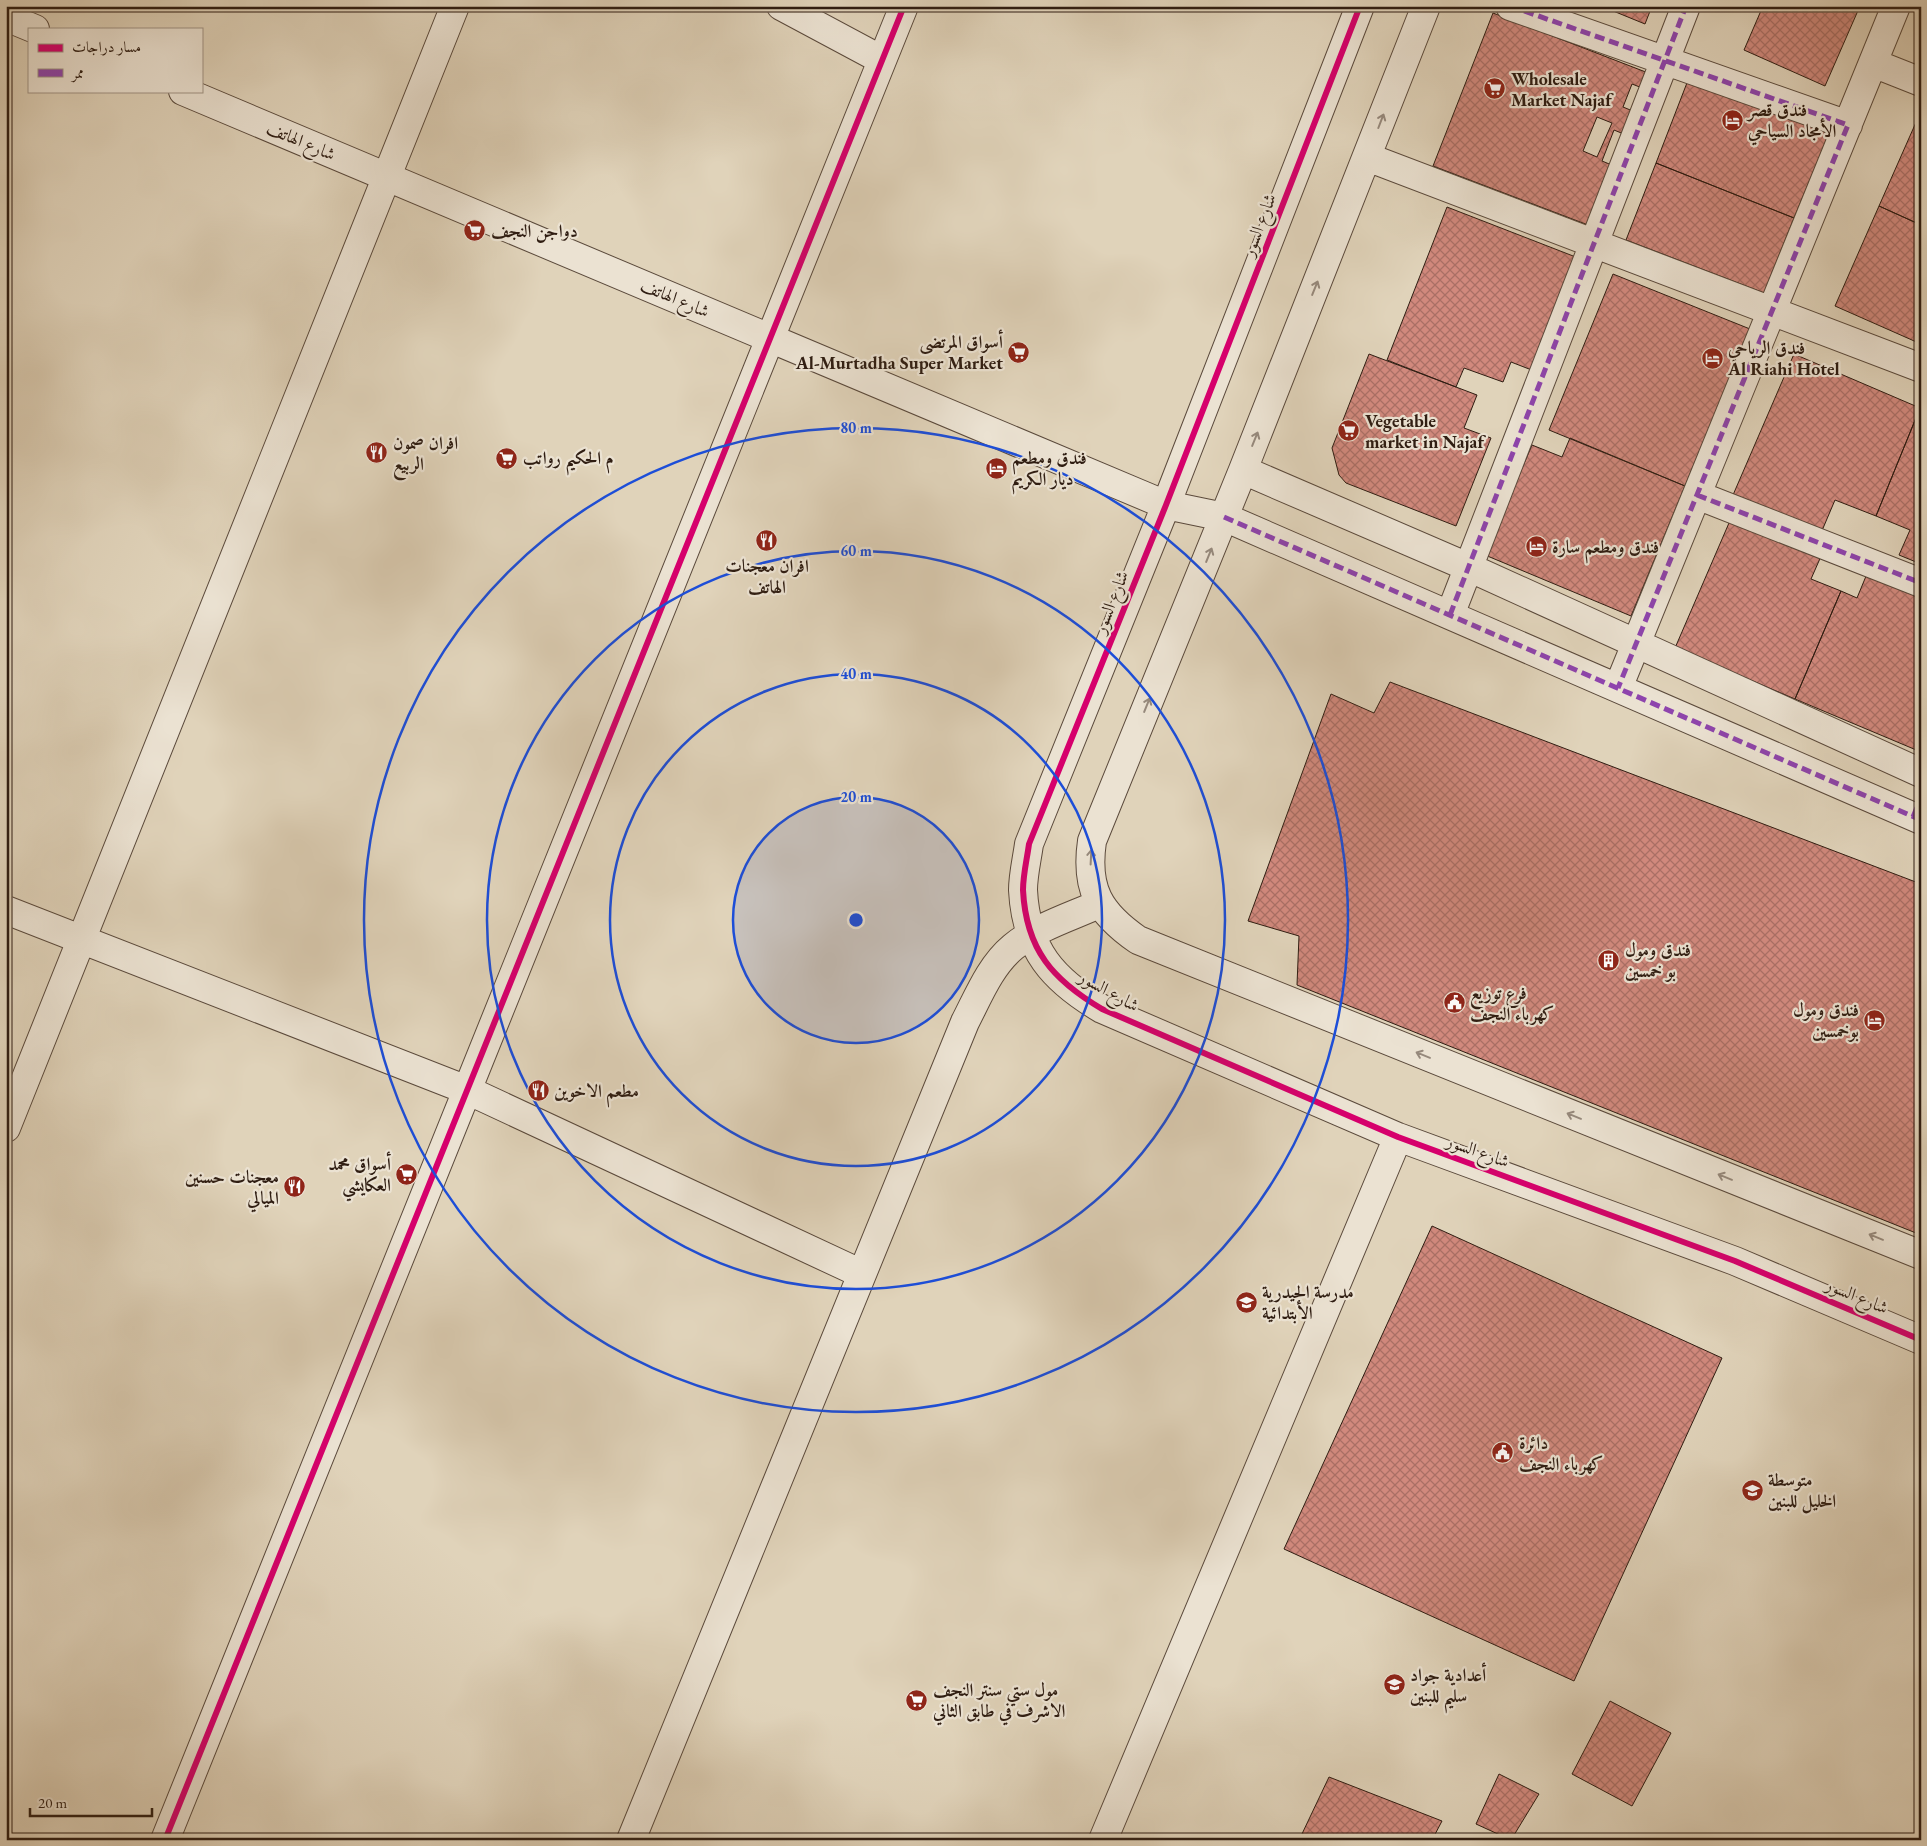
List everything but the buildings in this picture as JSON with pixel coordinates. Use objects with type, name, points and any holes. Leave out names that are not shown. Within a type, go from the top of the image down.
[{"type":"street","points":[[6,1128],[455,6]]},
{"type":"street","points":[[781,6],[882,60]]},
{"type":"street","points":[[165,1840],[904,6]]},
{"type":"street","name":"شارع السور","points":[[1360,6],[1166,505],[1029,844],[1023,889],[1030,934],[1042,960],[1059,980],[1076,994],[1102,1008],[1398,1137],[1735,1261],[1921,1340]]},
{"type":"street","points":[[1426,6],[1243,470],[1092,841],[1090,859],[1099,904],[1115,924],[1138,940],[1921,1256]]},
{"type":"street","points":[[1510,6],[1848,125]]},
{"type":"street","points":[[1450,615],[1686,6]]},
{"type":"street","points":[[1618,688],[1896,6]]},
{"type":"street","points":[[1874,63],[1921,82]]},
{"type":"street","name":"شارع الهاتف","points":[[185,92],[1166,505],[1224,517],[1618,688],[1918,811]]},
{"type":"street","points":[[1367,157],[1921,368]]},
{"type":"street","points":[[1243,470],[1468,567],[1921,773]]},
{"type":"street","points":[[1697,495],[1921,582]]},
{"type":"street","points":[[631,1840],[965,1022],[998,964],[1012,948],[1030,934],[1099,904]]},
{"type":"street","points":[[6,910],[467,1090],[862,1274]]},
{"type":"street","points":[[1103,1840],[1398,1137]]},
{"type":"marked path","points":[[1510,6],[1848,125],[1618,688]]},
{"type":"marked path","points":[[1450,615],[1686,6]]},
{"type":"marked path","points":[[1697,495],[1921,583]]},
{"type":"marked path","points":[[1224,517],[1921,820]]},
{"type":"marked path","points":[[1913,817],[1921,798]]},
{"type":"cycle path","points":[[165,1840],[904,6]]},
{"type":"cycle path","points":[[1360,6],[1166,505],[1029,844],[1023,890],[1025,911],[1036,946],[1045,961],[1069,987],[1102,1009],[1398,1137],[1735,1261],[1921,1340]]},
{"type":"place","name":"Wholesale Market Najaf","points":[[1495,89]]},
{"type":"place","name":"فندق قصر الأمجاد السياحي","points":[[1732,120]]},
{"type":"place","name":"دواجن النجف","points":[[475,231]]},
{"type":"place","name":"أسواق المرتضى Al-Murtadha Super Market","points":[[1019,352]]},
{"type":"place","name":"فندق الرياحي Al Riahi Hotel","points":[[1712,358]]},
{"type":"place","name":"Vegetable market in Najaf","points":[[1349,431]]},
{"type":"place","name":"افران صمون الربيع","points":[[377,453]]},
{"type":"place","name":"م الحكيم رواتب","points":[[507,458]]},
{"type":"place","name":"فندق ومطعم ديار الكريم","points":[[996,468]]},
{"type":"place","name":"افران معجنات الهاتف","points":[[767,541]]},
{"type":"place","name":"فندق ومطعم سارة","points":[[1536,547]]},
{"type":"place","name":"فندق ومول بو خمسين","points":[[1609,960]]},
{"type":"place","name":"فرع توزيع كهرباء النجف","points":[[1454,1003]]},
{"type":"place","name":"فندق ومول بوخمسين","points":[[1875,1020]]},
{"type":"place","name":"مطعم الاخوين","points":[[538,1091]]},
{"type":"place","name":"أسواق محمد العكايشي","points":[[407,1174]]},
{"type":"place","name":"معجنات حسنين الميالي","points":[[295,1187]]},
{"type":"place","name":"مدرسة الحيدرية الأبتدائية","points":[[1246,1302]]},
{"type":"place","name":"دائرة كهرباء النجف","points":[[1503,1453]]},
{"type":"place","name":"متوسطة الخليل للبنين","points":[[1752,1490]]},
{"type":"place","name":"أعدادية جواد سليم للبنين","points":[[1394,1685]]},
{"type":"place","name":"مول ستي سنتر النجف الاشرف في طابق الثاني","points":[[917,1700]]}]
